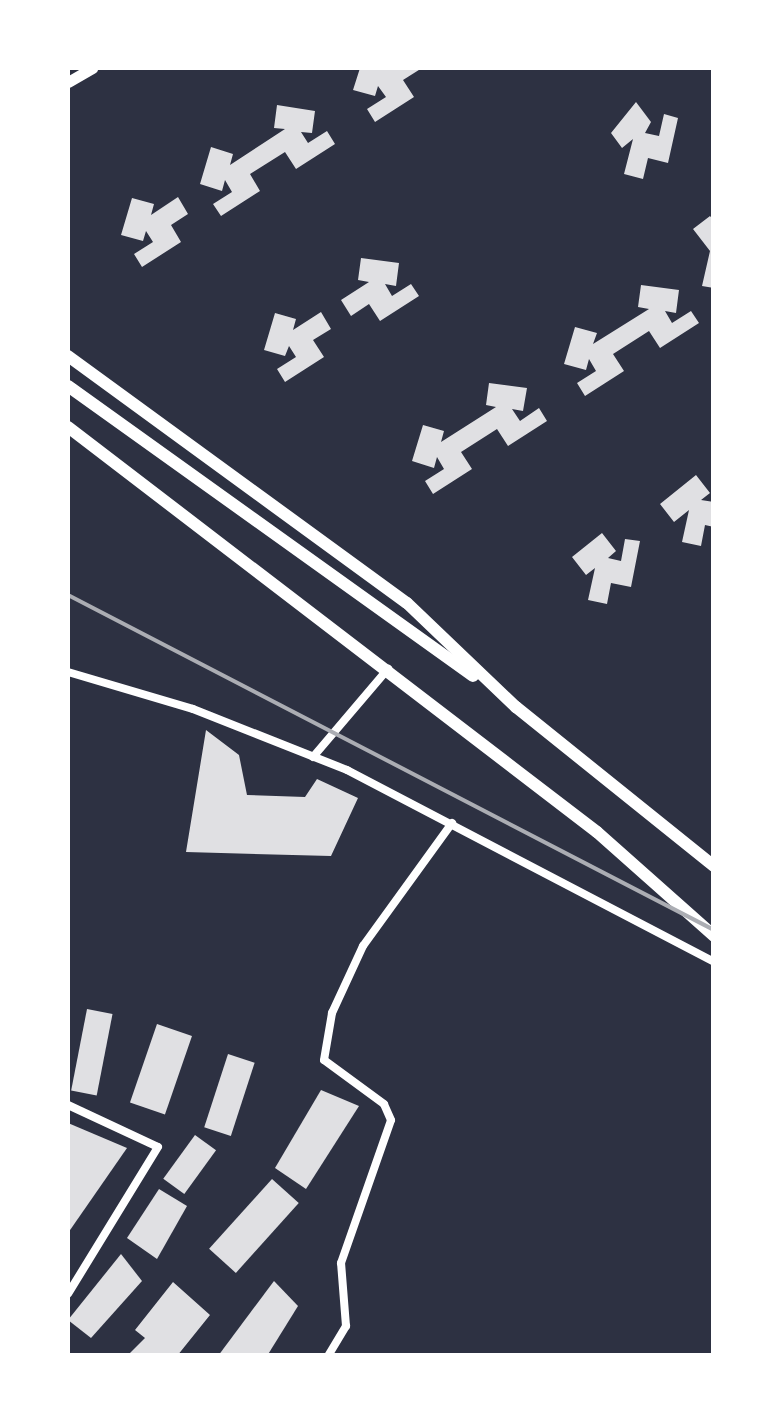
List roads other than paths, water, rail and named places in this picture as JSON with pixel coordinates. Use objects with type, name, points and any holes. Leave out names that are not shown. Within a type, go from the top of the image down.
[{"type":"main road","points":[[68,82],[92,68]]},
{"type":"main road","points":[[68,356],[408,603],[516,707]]},
{"type":"main road","points":[[68,377],[516,707],[714,866]]},
{"type":"main road","points":[[68,386],[135,430]]},
{"type":"main road","points":[[68,427],[598,832],[714,936]]},
{"type":"street","points":[[313,756],[388,668]]},
{"type":"street","points":[[68,672],[179,704],[313,756],[452,823],[714,962]]},
{"type":"street","points":[[328,1356],[346,1326],[342,1263],[391,1120],[384,1104],[324,1060],[332,1013],[363,946],[452,823]]},
{"type":"street","points":[[68,1106],[158,1147],[68,1294]]},
{"type":"railway","points":[[68,595],[714,930]]}]
